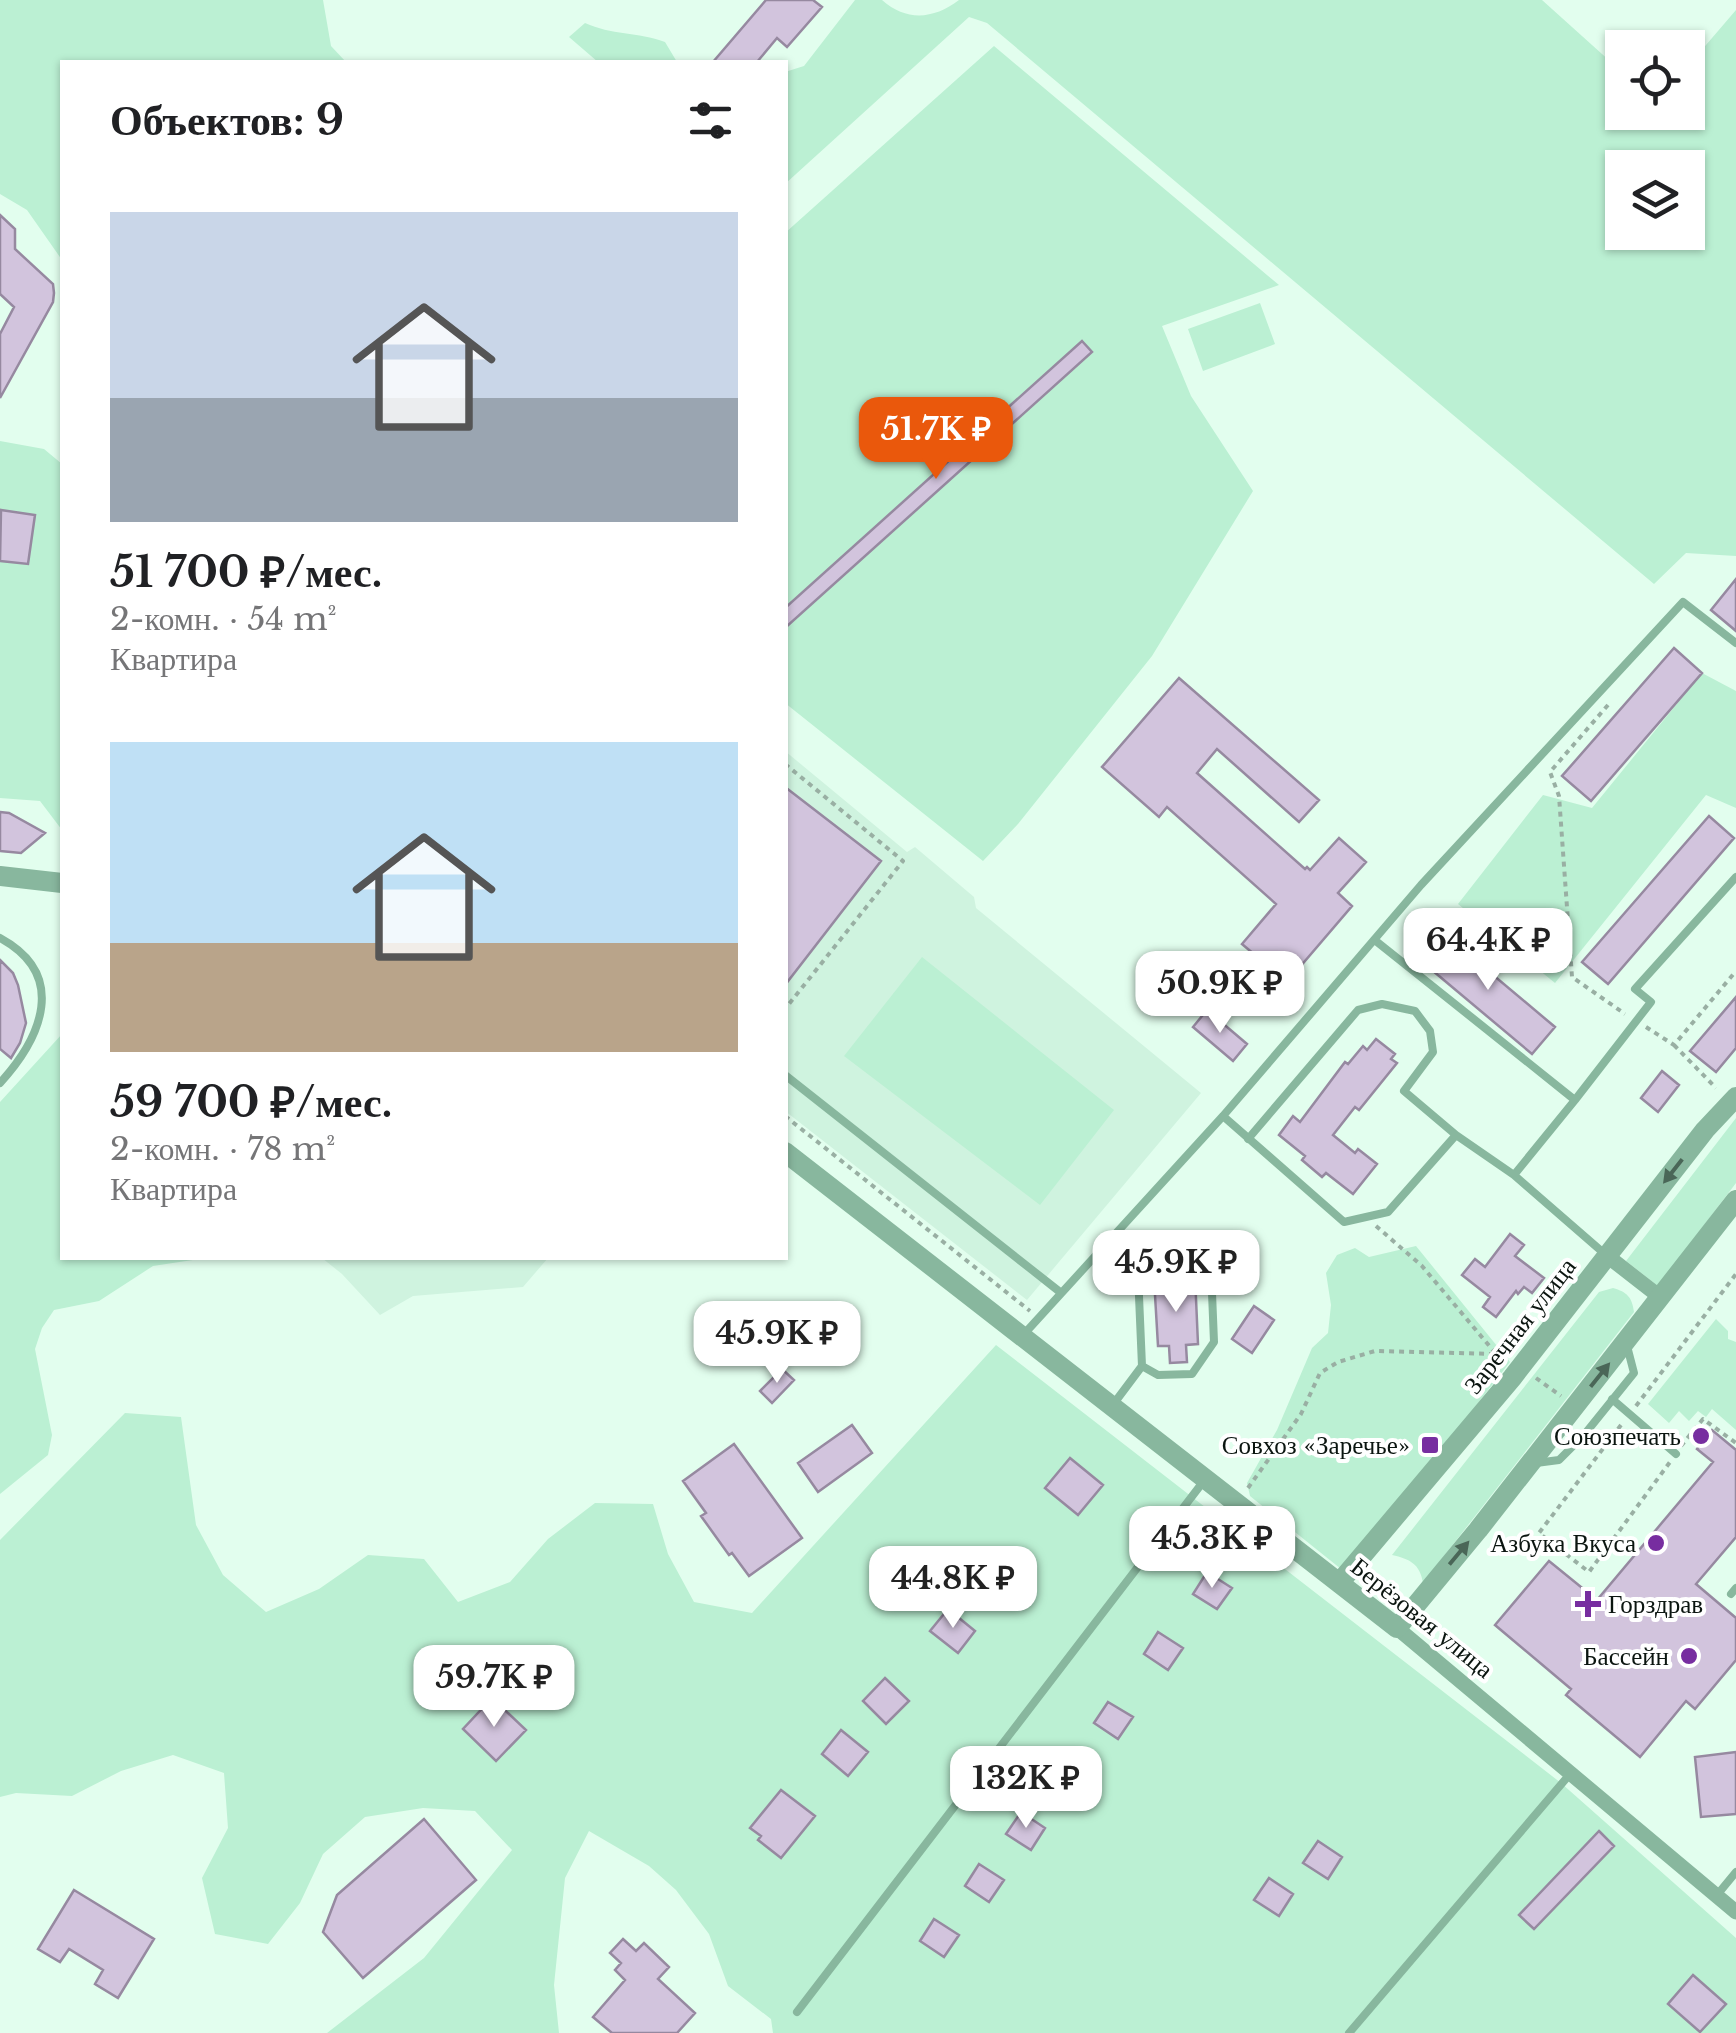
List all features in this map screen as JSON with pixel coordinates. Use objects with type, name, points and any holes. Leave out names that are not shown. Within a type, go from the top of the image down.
[{"type":"street","points":[[0,876],[60,883]]},
{"type":"street","name":"Заречная улица","points":[[1340,1582],[1442,1465],[1728,1094]]},
{"type":"street","name":"Берёзовая улица","points":[[788,1154],[1340,1582],[1736,1912]]},
{"type":"street","points":[[1397,1628],[1736,1200]]},
{"type":"street","points":[[1606,1255],[1660,1297]]},
{"type":"lane","points":[[1022,1336],[1223,1116],[1421,885],[1684,602],[1736,643]]},
{"type":"lane","points":[[1514,1175],[1651,1002],[1635,989],[1736,878]]},
{"type":"lane","points":[[0,938],[28,957],[37,974],[41,996],[36,1035],[21,1060],[0,1082]]},
{"type":"lane","points":[[1376,941],[1575,1100]]},
{"type":"lane","points":[[1248,1139],[1358,1010],[1382,1004],[1414,1011],[1430,1032],[1433,1052],[1404,1091],[1456,1135],[1514,1175],[1606,1255]]},
{"type":"lane","points":[[788,1077],[1060,1292]]},
{"type":"lane","points":[[1223,1116],[1344,1222],[1388,1212],[1456,1135]]},
{"type":"lane","points":[[1112,1406],[1142,1366],[1138,1274],[1152,1258],[1195,1256],[1211,1268],[1214,1342],[1192,1374],[1158,1376],[1142,1366]]},
{"type":"lane","points":[[1530,1463],[1559,1460],[1634,1373],[1626,1341]]},
{"type":"lane","points":[[1612,1399],[1676,1454]]},
{"type":"lane","points":[[797,2012],[1206,1478]]},
{"type":"lane","points":[[1349,2033],[1570,1774]]},
{"type":"lane","points":[[1717,1895],[1736,1872]]},
{"type":"path","points":[[1615,696],[1550,772],[1559,796],[1572,977],[1674,1046],[1728,1094]]},
{"type":"path","points":[[788,766],[902,861],[788,1004]]},
{"type":"path","points":[[1674,1046],[1736,971]]},
{"type":"path","points":[[1344,1222],[1378,1226],[1399,1243],[1505,1364]]},
{"type":"path","points":[[1244,1494],[1301,1414],[1320,1373],[1338,1362],[1375,1351],[1494,1354]]},
{"type":"path","points":[[1528,1373],[1564,1398]]},
{"type":"path","points":[[1539,1533],[1589,1572],[1703,1419],[1736,1443]]},
{"type":"shaded area","points":[[0,0],[323,0],[331,46],[344,60],[60,60],[60,257],[27,210],[0,194]]},
{"type":"shaded area","points":[[855,0],[882,0],[901,12],[920,15],[940,11],[959,0],[1542,0],[1605,57],[1605,130],[1705,130],[1705,46],[1736,10],[1736,556],[1686,553],[1654,584],[987,23],[969,17],[788,181],[788,71],[804,66]]},
{"type":"shaded area","points":[[585,23],[665,42],[676,60],[596,60],[569,37]]},
{"type":"shaded area","points":[[994,46],[1279,285],[1162,326],[1191,396],[1253,491],[1152,656],[1018,824],[983,861],[788,705],[788,230]]},
{"type":"shaded area","points":[[1260,303],[1275,344],[1203,371],[1188,329]]},
{"type":"shaded area","points":[[0,441],[44,449],[60,462],[60,827],[40,801],[0,798]]},
{"type":"shaded area","points":[[1702,673],[1736,691],[1736,808],[1706,795],[1555,983],[1458,904],[1543,795],[1592,808]]},
{"type":"shaded area","points":[[788,753],[907,852],[915,847],[974,897],[976,908],[1201,1093],[1027,1300],[788,1113]]},
{"type":"shaded area","points":[[922,957],[1114,1110],[1040,1205],[844,1056]]},
{"type":"shaded area","points":[[60,1036],[60,1260],[193,1260],[153,1266],[99,1301],[54,1310],[35,1349],[52,1435],[48,1455],[0,1494],[0,1102]]},
{"type":"shaded area","points":[[1736,1118],[1736,1183],[1658,1286],[1626,1261]]},
{"type":"shaded area","points":[[1416,1246],[1510,1362],[1346,1573],[1250,1496],[1247,1483],[1277,1430],[1312,1348],[1328,1333],[1331,1305],[1326,1273],[1337,1255],[1355,1248],[1369,1257]]},
{"type":"shaded area","points":[[324,1260],[546,1260],[523,1287],[413,1296],[380,1315]]},
{"type":"shaded area","points":[[1613,1288],[1628,1296],[1634,1312],[1423,1583],[1413,1563],[1392,1555],[1599,1292]]},
{"type":"shaded area","points":[[1716,1319],[1728,1331],[1728,1339],[1736,1342],[1736,1430],[1712,1409],[1706,1417],[1698,1411],[1689,1421],[1679,1411],[1669,1423],[1648,1404]]},
{"type":"shaded area","points":[[996,1345],[1561,1783],[1736,1938],[1736,2033],[773,2033],[771,2019],[728,1986],[709,1934],[676,1890],[649,1866],[589,1831],[565,1878],[554,1985],[559,2033],[327,2033],[424,1958],[512,1850],[475,1811],[423,1808],[365,1817],[323,1854],[300,1903],[268,1944],[215,1934],[202,1878],[228,1828],[224,1773],[173,1755],[121,1771],[72,1796],[16,1793],[0,1797],[0,1540],[125,1413],[181,1417],[196,1525],[223,1575],[266,1612],[319,1589],[368,1555],[424,1559],[458,1602],[510,1582],[548,1539],[595,1503],[653,1504],[668,1554],[694,1602],[752,1613]]},
{"type":"building","points":[[766,0],[813,0],[822,7],[787,47],[777,38],[759,60],[715,60]]},
{"type":"building","points":[[0,215],[15,229],[15,249],[53,284],[54,293],[53,302],[0,398],[0,334],[14,307],[0,294]]},
{"type":"building","points":[[1082,341],[1092,352],[788,625],[788,605]]},
{"type":"building","points":[[1,510],[35,515],[28,564],[0,561]]},
{"type":"building","points":[[1736,579],[1736,631],[1711,610]]},
{"type":"building","points":[[1674,648],[1702,673],[1591,801],[1562,776]]},
{"type":"building","points":[[1179,678],[1319,800],[1299,822],[1217,749],[1197,773],[1305,869],[1310,870],[1339,838],[1366,862],[1338,893],[1352,906],[1287,982],[1242,944],[1276,904],[1167,807],[1159,817],[1102,767]]},
{"type":"building","points":[[788,789],[881,861],[788,981]]},
{"type":"building","points":[[0,812],[45,833],[21,853],[0,851]]},
{"type":"building","points":[[1709,816],[1734,838],[1608,984],[1582,962]]},
{"type":"building","points":[[1443,933],[1555,1027],[1532,1054],[1420,960]]},
{"type":"building","points":[[0,960],[18,985],[26,1023],[11,1058],[0,1049]]},
{"type":"building","points":[[1736,997],[1736,1048],[1716,1072],[1690,1051]]},
{"type":"building","points":[[1207,1010],[1247,1044],[1233,1061],[1193,1027]]},
{"type":"building","points":[[1376,1039],[1395,1054],[1391,1059],[1397,1063],[1333,1135],[1377,1164],[1353,1194],[1326,1173],[1322,1177],[1302,1160],[1305,1156],[1279,1135],[1293,1116],[1300,1122],[1345,1062],[1348,1064],[1363,1046],[1367,1050]]},
{"type":"building","points":[[1662,1071],[1679,1085],[1658,1112],[1641,1098]]},
{"type":"building","points":[[1510,1234],[1524,1245],[1515,1256],[1544,1278],[1532,1293],[1524,1287],[1518,1294],[1516,1291],[1496,1317],[1483,1307],[1490,1297],[1462,1275],[1475,1259],[1485,1267]]},
{"type":"building","points":[[1195,1276],[1198,1344],[1186,1345],[1187,1362],[1170,1363],[1169,1346],[1158,1346],[1154,1278]]},
{"type":"building","points":[[1254,1306],[1274,1320],[1252,1353],[1232,1339]]},
{"type":"building","points":[[782,1369],[794,1380],[772,1403],[760,1391]]},
{"type":"building","points":[[852,1425],[872,1453],[818,1492],[798,1463]]},
{"type":"building","points":[[1702,1427],[1710,1433],[1712,1430],[1736,1450],[1736,1537],[1696,1584],[1736,1618],[1736,1660],[1695,1709],[1686,1701],[1640,1757],[1566,1695],[1571,1689],[1495,1625],[1549,1561],[1597,1600],[1713,1462],[1697,1449],[1700,1445],[1693,1439]]},
{"type":"building","points":[[734,1444],[802,1538],[749,1576],[701,1516],[706,1513],[683,1481]]},
{"type":"building","points":[[1070,1458],[1103,1485],[1078,1515],[1045,1488]]},
{"type":"building","points":[[1207,1572],[1232,1588],[1217,1609],[1193,1594]]},
{"type":"building","points":[[948,1609],[975,1631],[958,1653],[930,1631]]},
{"type":"building","points":[[1158,1632],[1183,1648],[1168,1670],[1144,1654]]},
{"type":"building","points":[[885,1678],[909,1701],[886,1724],[863,1701]]},
{"type":"building","points":[[492,1698],[526,1730],[496,1761],[463,1729]]},
{"type":"building","points":[[1108,1702],[1133,1717],[1118,1739],[1094,1723]]},
{"type":"building","points":[[841,1730],[868,1752],[848,1776],[822,1754]]},
{"type":"building","points":[[1736,1752],[1736,1814],[1701,1817],[1695,1757]]},
{"type":"building","points":[[1068,1756],[1092,1771],[1078,1793],[1054,1777]]},
{"type":"building","points":[[781,1790],[815,1816],[781,1858],[758,1840],[761,1836],[750,1828]]},
{"type":"building","points":[[1021,1812],[1045,1828],[1031,1850],[1006,1834]]},
{"type":"building","points":[[424,1819],[476,1880],[363,1978],[323,1932],[337,1895]]},
{"type":"building","points":[[1599,1831],[1614,1846],[1534,1929],[1519,1915]]},
{"type":"building","points":[[1318,1841],[1342,1857],[1328,1879],[1303,1863]]},
{"type":"building","points":[[979,1864],[1004,1880],[989,1902],[965,1886]]},
{"type":"building","points":[[1269,1878],[1293,1894],[1279,1916],[1254,1900]]},
{"type":"building","points":[[74,1890],[154,1939],[118,1998],[95,1984],[103,1970],[69,1949],[60,1962],[38,1949]]},
{"type":"building","points":[[934,1919],[959,1935],[944,1957],[920,1941]]},
{"type":"building","points":[[623,1939],[636,1951],[644,1943],[669,1967],[658,1979],[695,2013],[677,2033],[612,2033],[593,2017],[625,1980],[615,1970],[621,1963],[610,1953]]},
{"type":"building","points":[[1693,1975],[1726,2004],[1700,2032],[1668,2004]]},
{"type":"place","name":"Союзпечать","points":[[1701,1436]]},
{"type":"place","name":"Совхоз «Заречье»","points":[[1430,1445]]},
{"type":"place","name":"Азбука Вкуса","points":[[1656,1543]]},
{"type":"place","name":"Горздрав","points":[[1588,1604]]},
{"type":"place","name":"Бассейн","points":[[1689,1656]]}]
